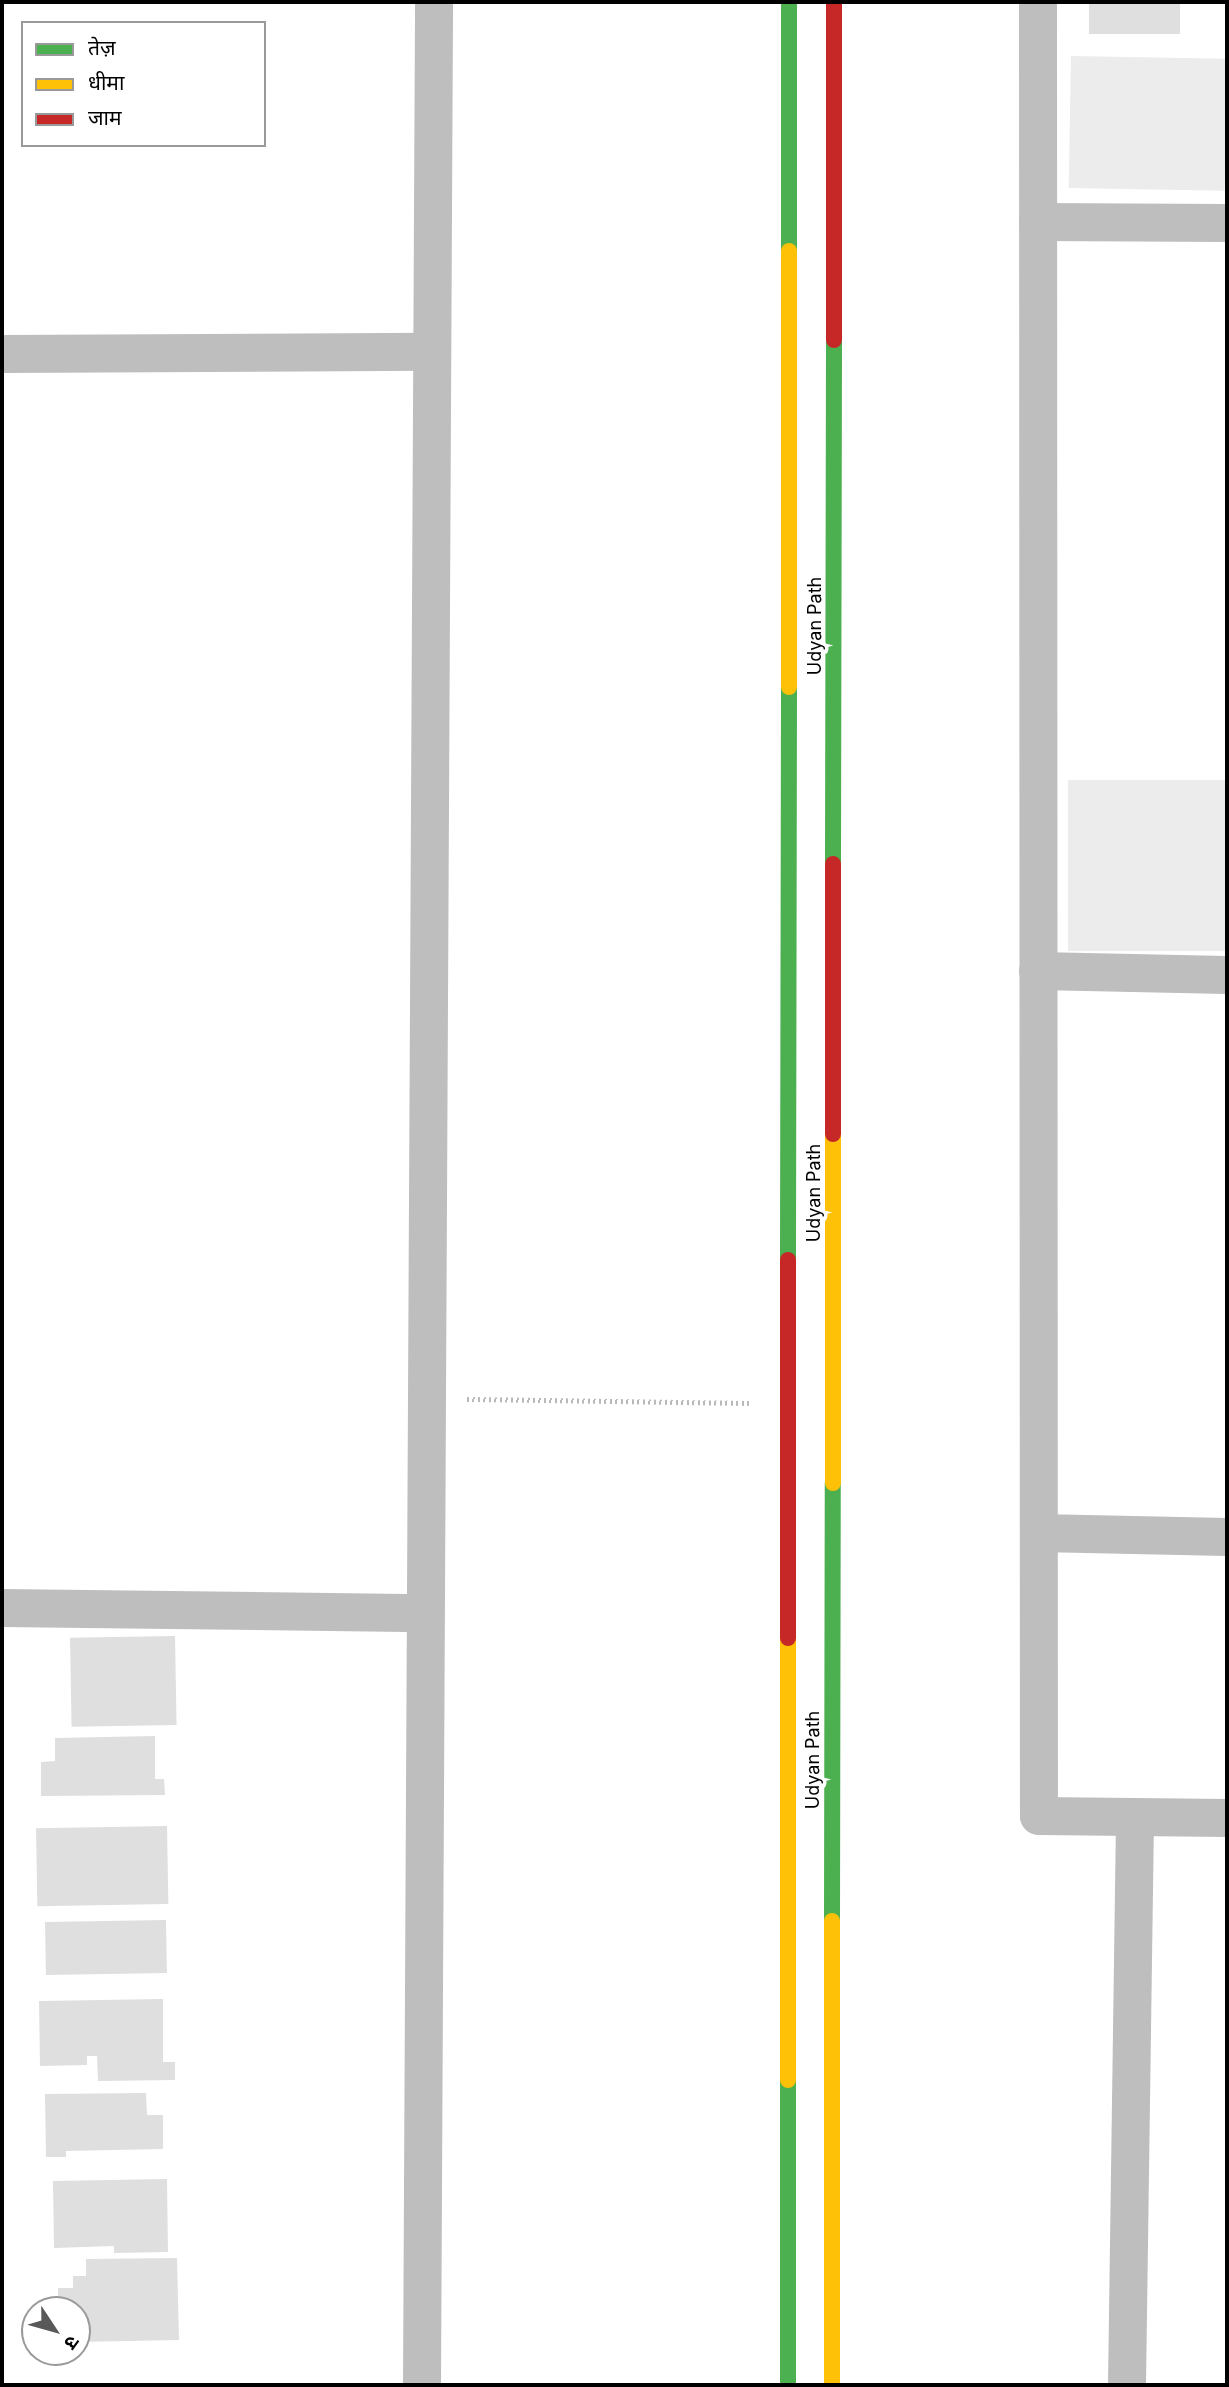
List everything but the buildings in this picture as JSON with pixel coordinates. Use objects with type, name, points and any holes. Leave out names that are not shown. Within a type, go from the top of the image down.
[{"type":"main road","name":"Udyan Path","points":[[788,2385],[789,2]]},
{"type":"main road","name":"Udyan Path","points":[[832,2385],[834,2]]},
{"type":"street","points":[[422,2385],[434,2]]},
{"type":"street","points":[[1038,2],[1039,1816],[1227,1818]]},
{"type":"street","points":[[1038,222],[1227,223]]},
{"type":"street","points":[[2,354],[432,352]]},
{"type":"street","points":[[1038,971],[1227,975]]},
{"type":"street","points":[[1039,1533],[1227,1537]]},
{"type":"street","points":[[2,1608],[425,1613]]},
{"type":"street","points":[[1127,2385],[1135,1817]]},
{"type":"path","points":[[426,1399],[788,1404]]},
{"type":"shaded area","points":[[1071,56],[1227,59],[1225,191],[1069,188]]},
{"type":"shaded area","points":[[1068,780],[1227,780],[1227,951],[1068,951]]},
{"type":"traffic: fast","points":[[789,2],[789,251]]},
{"type":"traffic: fast","points":[[833,864],[834,340]]},
{"type":"traffic: fast","points":[[788,1260],[789,687]]},
{"type":"traffic: fast","points":[[832,1921],[833,1483]]},
{"type":"traffic: fast","points":[[788,2080],[788,2385]]},
{"type":"traffic: slow","points":[[789,251],[789,687]]},
{"type":"traffic: slow","points":[[833,1134],[833,1483]]},
{"type":"traffic: slow","points":[[788,1638],[788,2080]]},
{"type":"traffic: slow","points":[[832,1921],[832,2385]]},
{"type":"traffic: jam","points":[[834,2],[834,340]]},
{"type":"traffic: jam","points":[[833,864],[833,1134]]},
{"type":"traffic: jam","points":[[788,1260],[788,1638]]}]
